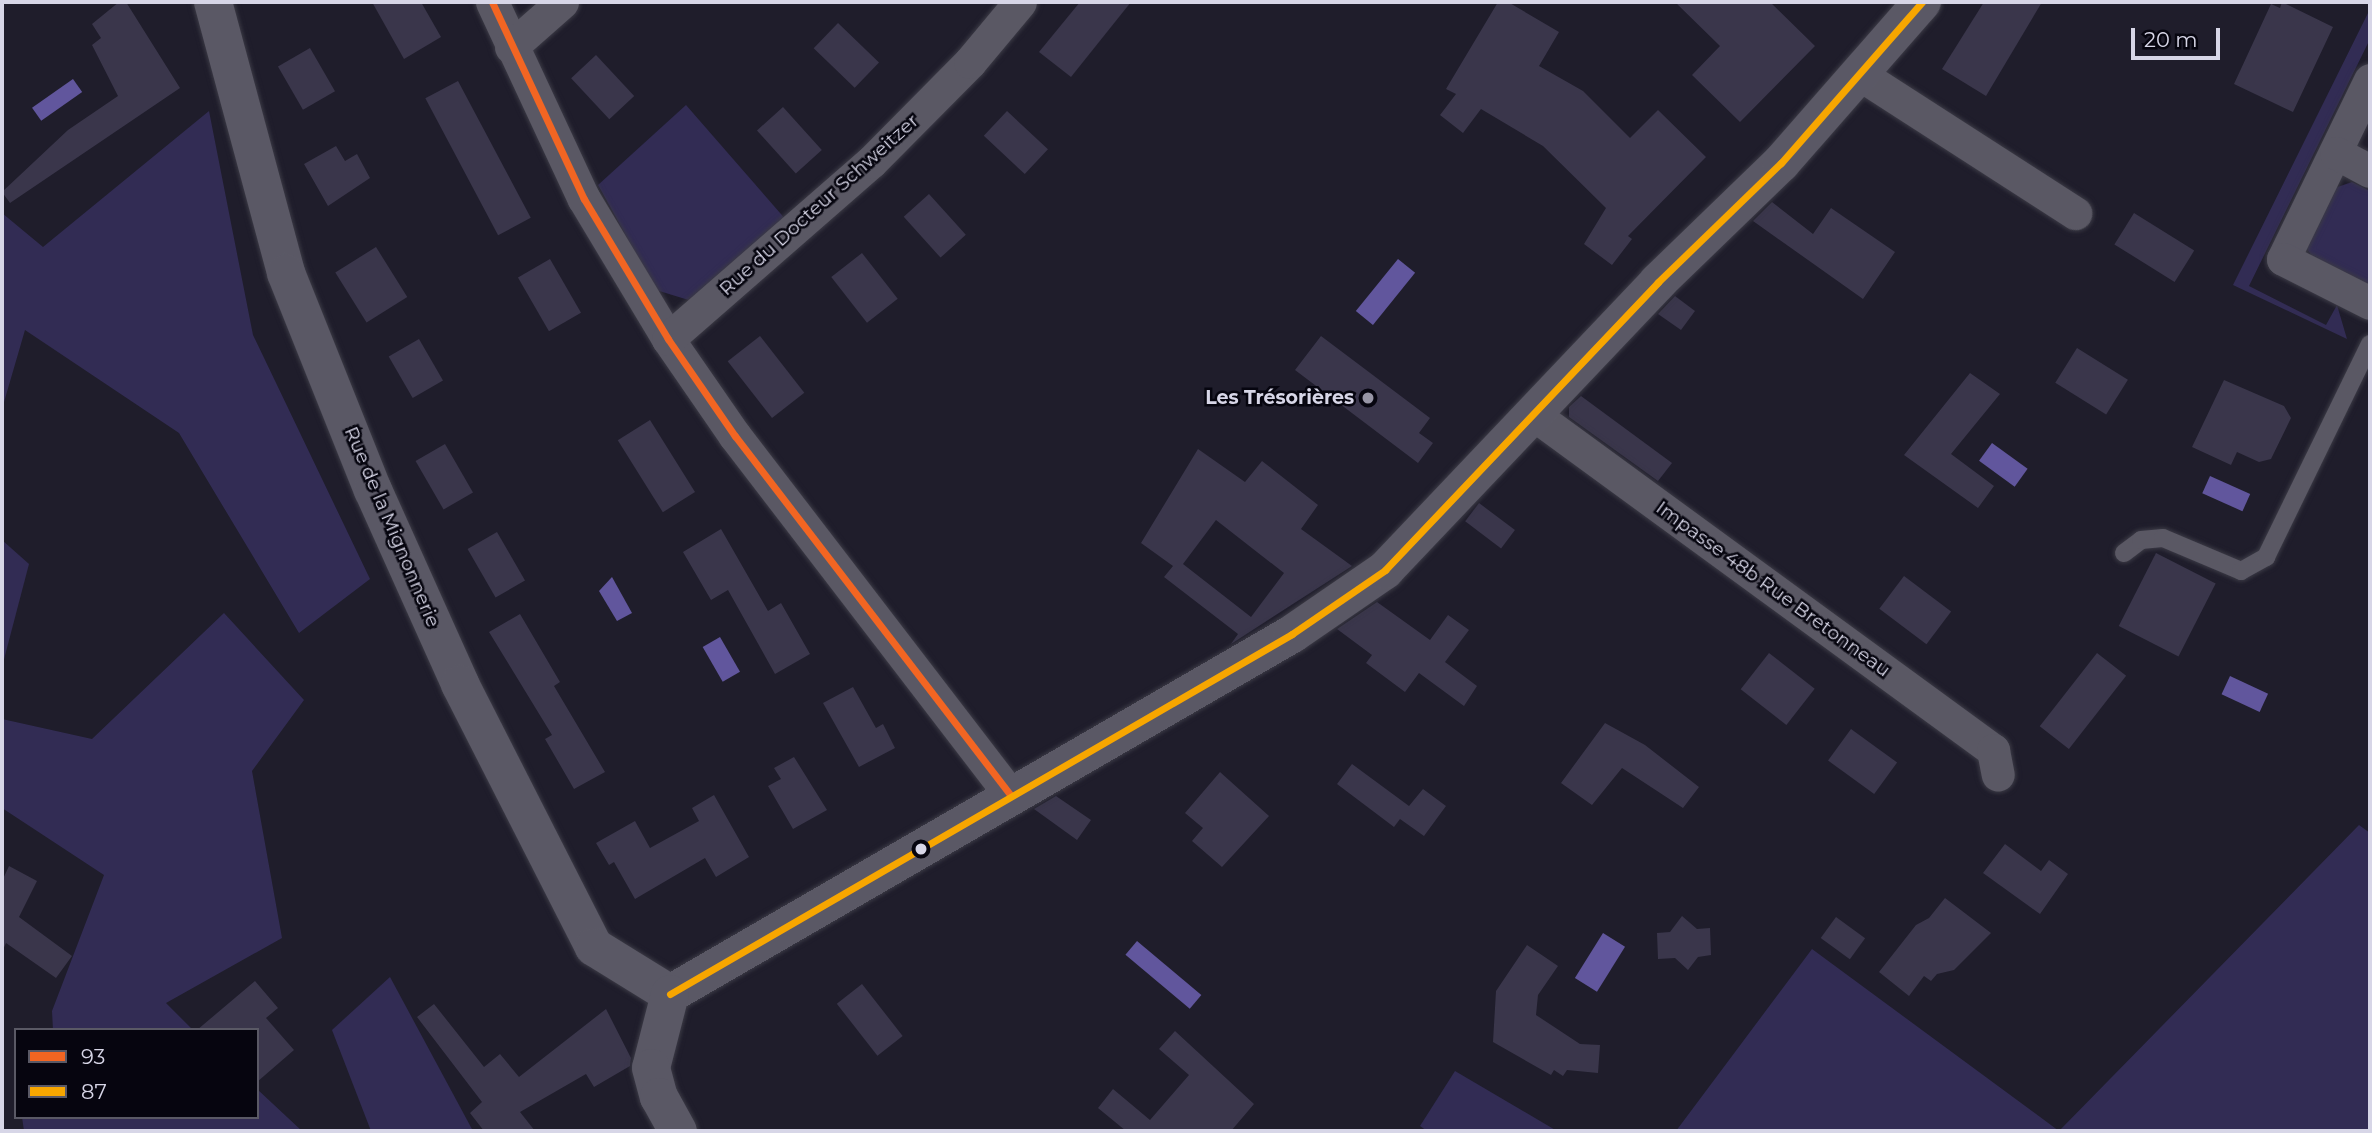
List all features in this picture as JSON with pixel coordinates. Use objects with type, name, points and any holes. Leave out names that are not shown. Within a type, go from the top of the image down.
[{"type":"street","name":"Rue de la Mignonnerie","points":[[213,2],[286,273],[373,491],[460,684],[594,947],[670,994]]},
{"type":"street","points":[[492,2],[584,200],[668,339],[735,436],[1010,794]]},
{"type":"street","points":[[511,47],[562,2]]},
{"type":"street","name":"Rue du Docteur Schweitzer","points":[[668,339],[871,162],[970,62],[1020,2]]},
{"type":"street","points":[[678,1131],[659,1097],[651,1068],[670,994],[1010,794],[1336,607],[1385,570],[1428,528],[1658,282],[1782,163],[1922,2]]},
{"type":"street","points":[[1861,75],[2075,213]]},
{"type":"street","points":[[2370,80],[2283,259],[2370,303]]},
{"type":"street","points":[[2336,153],[2370,171]]},
{"type":"street","name":"Impasse 48b Rue Bretonneau","points":[[1533,414],[1993,750],[1998,775]]},
{"type":"lane","points":[[2124,553],[2141,540],[2163,538],[2241,571],[2266,557],[2370,344]]},
{"type":"shaded area","points":[[2370,9],[2370,39],[2249,286],[2326,325],[2337,305],[2347,339],[2233,285]]},
{"type":"shaded area","points":[[73,79],[82,92],[41,121],[32,108]]},
{"type":"shaded area","points":[[686,105],[787,221],[695,302],[656,290],[598,185]]},
{"type":"shaded area","points":[[209,111],[253,335],[370,579],[299,633],[179,433],[25,330],[2,409],[2,213],[43,247]]},
{"type":"shaded area","points":[[2352,182],[2370,191],[2370,287],[2322,272],[2300,238],[2323,192]]},
{"type":"shaded area","points":[[1398,259],[1415,273],[1373,325],[1356,311]]},
{"type":"shaded area","points":[[1992,443],[2028,469],[2015,487],[1979,461]]},
{"type":"shaded area","points":[[2210,476],[2250,494],[2242,511],[2202,493]]},
{"type":"shaded area","points":[[2,540],[29,564],[2,667]]},
{"type":"shaded area","points":[[612,577],[632,613],[617,621],[599,591]]},
{"type":"shaded area","points":[[224,613],[304,700],[252,771],[282,938],[166,1003],[191,1028],[53,1028],[52,1011],[104,875],[2,808],[2,719],[92,739]]},
{"type":"shaded area","points":[[720,637],[740,672],[723,682],[703,647]]},
{"type":"shaded area","points":[[2230,676],[2268,694],[2260,712],[2222,694]]},
{"type":"shaded area","points":[[2359,825],[2370,833],[2370,1131],[2059,1131]]},
{"type":"shaded area","points":[[1603,933],[1625,947],[1597,992],[1575,978]]},
{"type":"shaded area","points":[[1137,941],[1201,995],[1190,1009],[1125,955]]},
{"type":"shaded area","points":[[1812,949],[2059,1131],[1676,1131]]},
{"type":"shaded area","points":[[390,977],[473,1131],[371,1131],[332,1030]]},
{"type":"shaded area","points":[[1455,1071],[1557,1131],[1427,1131],[1420,1126]]},
{"type":"shaded area","points":[[259,1091],[302,1131],[24,1131],[22,1119],[259,1119]]},
{"type":"building","points":[[119,2],[126,2],[180,88],[10,203],[2,192],[68,130],[118,96],[92,45],[101,38],[92,24]]},
{"type":"building","points":[[372,2],[421,2],[441,37],[404,59]]},
{"type":"building","points":[[1080,2],[1131,2],[1071,77],[1039,52]]},
{"type":"building","points":[[1498,2],[1508,2],[1559,32],[1539,66],[1583,91],[1630,138],[1658,110],[1706,157],[1628,236],[1632,239],[1612,265],[1584,244],[1606,208],[1543,146],[1481,109],[1463,133],[1440,115],[1456,94],[1446,89]]},
{"type":"building","points":[[1675,2],[1770,2],[1815,46],[1740,122],[1692,75],[1720,46]]},
{"type":"building","points":[[1984,2],[2042,2],[1986,96],[1942,69]]},
{"type":"building","points":[[2282,2],[2333,27],[2293,112],[2234,84],[2271,4],[2280,8]]},
{"type":"building","points":[[838,23],[879,63],[855,88],[814,48]]},
{"type":"building","points":[[310,48],[335,91],[303,110],[278,66]]},
{"type":"building","points":[[596,55],[634,96],[609,119],[571,78]]},
{"type":"building","points":[[458,81],[531,218],[498,235],[425,98]]},
{"type":"building","points":[[783,107],[822,150],[796,174],[757,130]]},
{"type":"building","points":[[1007,111],[1048,149],[1025,174],[984,136]]},
{"type":"building","points":[[336,146],[345,161],[357,154],[370,178],[328,206],[304,164]]},
{"type":"building","points":[[929,194],[966,235],[941,258],[904,217]]},
{"type":"building","points":[[1772,202],[1813,234],[1831,208],[1895,252],[1863,299],[1753,221]]},
{"type":"building","points":[[2134,213],[2194,251],[2175,282],[2114,244]]},
{"type":"building","points":[[376,247],[407,297],[367,322],[335,272]]},
{"type":"building","points":[[862,253],[898,299],[867,323],[831,277]]},
{"type":"building","points":[[550,259],[581,313],[549,331],[518,278]]},
{"type":"building","points":[[1675,296],[1695,311],[1681,330],[1658,314]]},
{"type":"building","points":[[760,336],[804,393],[772,418],[728,361]]},
{"type":"building","name":"Les Trésorières","points":[[1321,336],[1430,418],[1419,433],[1433,443],[1418,463],[1295,370]]},
{"type":"building","points":[[419,339],[443,381],[413,398],[389,356]]},
{"type":"building","points":[[2077,348],[2128,380],[2106,415],[2055,383]]},
{"type":"building","points":[[1970,373],[2000,394],[1951,454],[1994,486],[1978,508],[1904,455]]},
{"type":"building","points":[[2224,380],[2284,406],[2291,418],[2271,459],[2259,462],[2237,452],[2231,465],[2192,447]]},
{"type":"building","points":[[1581,396],[1672,463],[1658,481],[1569,417],[1569,407]]},
{"type":"building","points":[[650,420],[695,492],[663,512],[618,440]]},
{"type":"building","points":[[445,444],[473,492],[444,509],[416,461]]},
{"type":"building","points":[[1198,449],[1245,482],[1262,461],[1318,505],[1301,529],[1352,566],[1231,644],[1238,634],[1164,577],[1173,566],[1141,543]],"holes":[[[1216,520],[1284,573],[1251,617],[1183,564]]]},
{"type":"building","points":[[1479,503],[1515,530],[1501,548],[1465,521]]},
{"type":"building","points":[[721,529],[768,611],[781,603],[810,654],[775,674],[728,590],[711,600],[683,552]]},
{"type":"building","points":[[497,532],[525,580],[496,597],[468,549]]},
{"type":"building","points":[[2156,553],[2216,583],[2178,656],[2119,626]]},
{"type":"building","points":[[1904,576],[1951,612],[1926,644],[1879,609]]},
{"type":"building","points":[[1377,602],[1430,640],[1448,615],[1469,630],[1445,662],[1477,686],[1464,706],[1419,673],[1405,692],[1366,663],[1372,655],[1337,629]]},
{"type":"building","points":[[520,614],[560,682],[554,686],[605,772],[574,789],[545,739],[552,735],[489,632]]},
{"type":"building","points":[[1769,653],[1815,689],[1786,725],[1741,689]]},
{"type":"building","points":[[2097,653],[2126,676],[2069,749],[2040,726]]},
{"type":"building","points":[[853,687],[876,728],[883,724],[895,748],[859,767],[823,703]]},
{"type":"building","points":[[1605,723],[1645,745],[1699,787],[1683,808],[1622,768],[1592,805],[1561,783]]},
{"type":"building","points":[[1851,729],[1897,763],[1874,794],[1828,761]]},
{"type":"building","points":[[794,757],[827,810],[793,829],[768,786],[781,779],[774,768]]},
{"type":"building","points":[[1352,764],[1409,806],[1423,789],[1446,806],[1424,836],[1400,819],[1394,827],[1337,784]]},
{"type":"building","points":[[1220,772],[1269,816],[1222,867],[1192,841],[1203,828],[1185,813]]},
{"type":"building","points":[[714,795],[749,857],[716,877],[705,858],[635,899],[614,862],[609,865],[596,843],[635,821],[650,848],[699,821],[692,808]]},
{"type":"building","points":[[1056,796],[1091,820],[1077,840],[1034,809]]},
{"type":"building","points":[[2005,844],[2041,871],[2049,860],[2068,874],[2040,914],[1983,873]]},
{"type":"building","points":[[9,866],[37,881],[19,917],[72,956],[56,978],[6,943],[2,952],[2,881]]},
{"type":"building","points":[[1945,898],[1991,933],[1954,970],[1937,974],[1931,981],[1924,976],[1909,996],[1879,972],[1916,925],[1929,918]]},
{"type":"building","points":[[1682,916],[1697,929],[1710,928],[1711,955],[1698,957],[1688,970],[1675,958],[1658,959],[1657,933],[1670,932]]},
{"type":"building","points":[[1836,917],[1865,938],[1850,959],[1821,938]]},
{"type":"building","points":[[1527,945],[1558,966],[1538,995],[1536,1015],[1580,1044],[1600,1045],[1598,1073],[1567,1070],[1563,1076],[1554,1070],[1551,1075],[1493,1042],[1496,991]]},
{"type":"building","points":[[255,981],[278,1008],[266,1018],[294,1050],[259,1080],[259,1028],[199,1028]]},
{"type":"building","points":[[862,984],[903,1036],[877,1056],[837,1004]]},
{"type":"building","points":[[434,1004],[484,1067],[500,1054],[519,1077],[606,1009],[631,1058],[630,1066],[594,1087],[586,1074],[520,1112],[535,1131],[484,1131],[470,1113],[482,1102],[417,1017]]},
{"type":"building","points":[[1175,1031],[1254,1104],[1231,1131],[1126,1131],[1098,1108],[1113,1089],[1150,1120],[1189,1075],[1159,1049]]},
{"type":"transit line","name":"93","points":[[492,2],[584,199],[668,339],[735,436],[1010,794]]},
{"type":"transit line","name":"87","points":[[670,994],[1292,634],[1385,570],[1658,282],[1781,163],[1922,2]]},
{"type":"place","name":"Les Trésorières","points":[[1368,398]]}]
